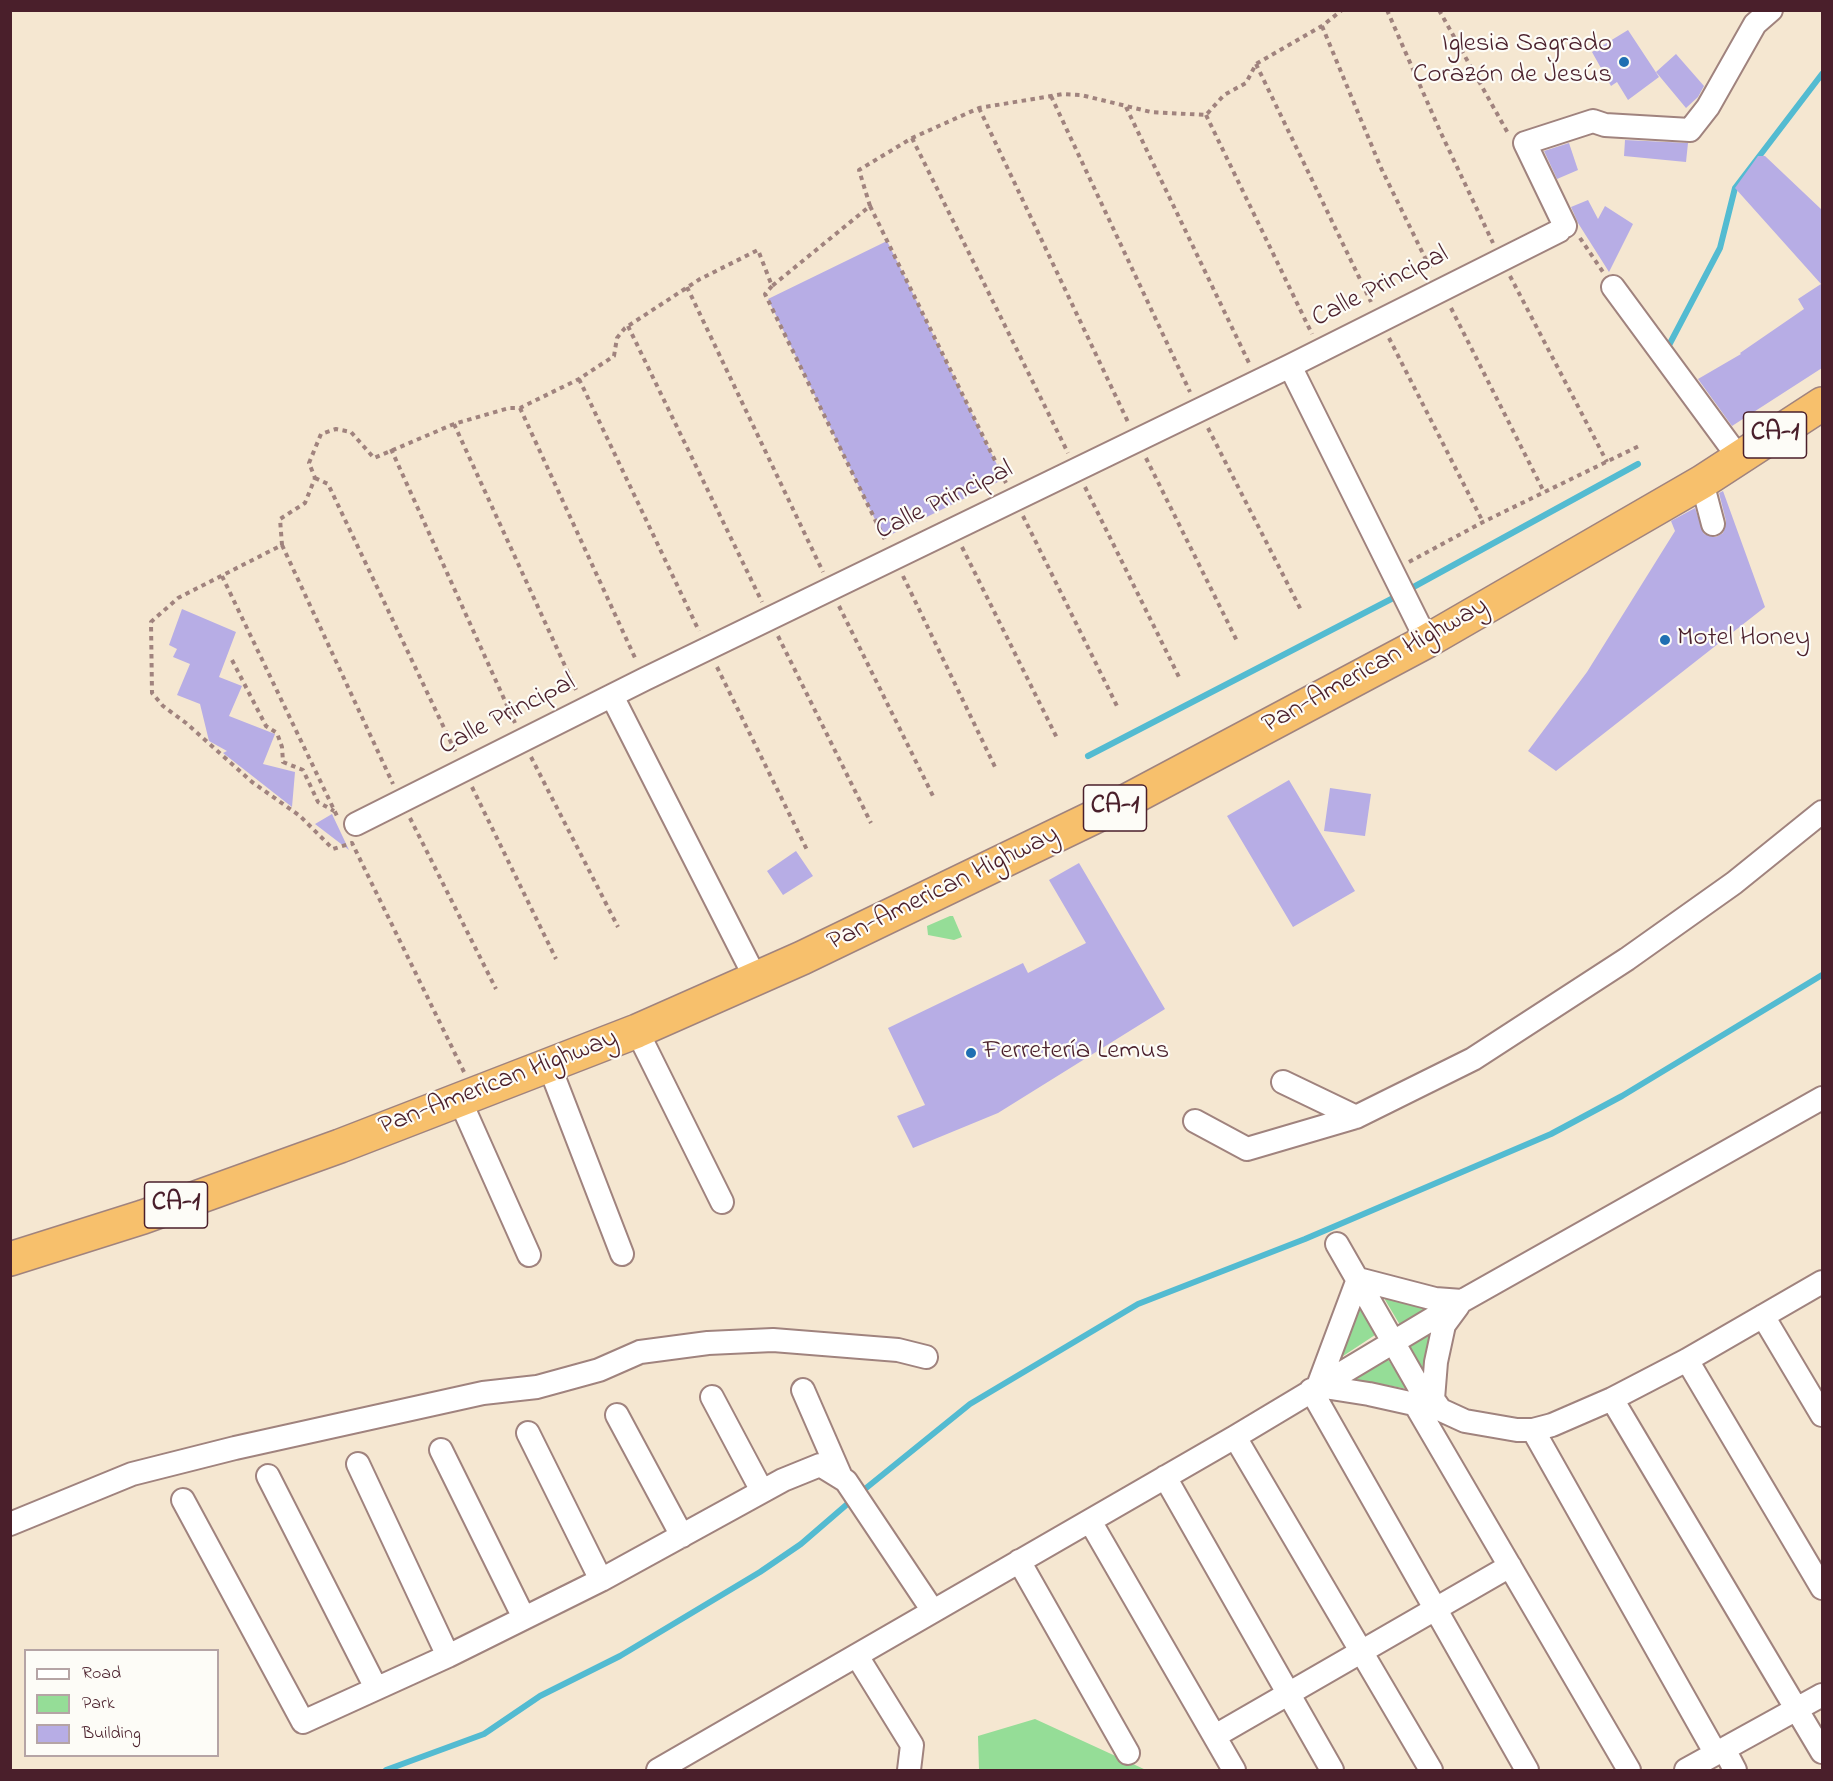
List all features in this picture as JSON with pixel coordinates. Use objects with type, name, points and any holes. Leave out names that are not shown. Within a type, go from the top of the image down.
[{"type":"highway","name":"Pan-American Highway","points":[[10,1258],[165,1209],[340,1146],[636,1031],[756,980],[1117,806],[1427,641],[1702,482],[1822,404]]},
{"type":"street","points":[[1566,232],[1525,144],[1593,121],[1605,125],[1690,130],[1708,107],[1755,24],[1771,10]]},
{"type":"street","name":"Calle Principal","points":[[357,824],[645,679],[1258,382],[1502,260],[1566,232]]},
{"type":"street","points":[[1613,287],[1739,458]]},
{"type":"street","points":[[1290,366],[1427,641]]},
{"type":"street","points":[[1702,482],[1713,524]]},
{"type":"street","points":[[612,696],[756,980]]},
{"type":"street","points":[[1195,1121],[1247,1149],[1356,1117],[1473,1059],[1627,959],[1734,883],[1822,812]]},
{"type":"street","points":[[636,1031],[722,1202]]},
{"type":"street","points":[[549,1065],[622,1254]]},
{"type":"street","points":[[1283,1082],[1356,1117]]},
{"type":"street","points":[[467,1095],[529,1255]]},
{"type":"street","points":[[658,1770],[1235,1437],[1462,1301],[1822,1098]]},
{"type":"street","points":[[1337,1244],[1423,1394],[1441,1410]]},
{"type":"street","points":[[1358,1279],[1435,1299],[1462,1301]]},
{"type":"street","points":[[1315,1388],[1358,1279]]},
{"type":"street","points":[[1315,1388],[1343,1388],[1441,1410],[1465,1421],[1485,1426],[1533,1430],[1552,1425],[1612,1399],[1687,1360],[1822,1282]]},
{"type":"street","points":[[1441,1410],[1432,1399],[1438,1352],[1444,1325],[1462,1301]]},
{"type":"street","points":[[1763,1316],[1822,1415]]},
{"type":"street","points":[[10,1524],[132,1474],[235,1448],[483,1393],[537,1386],[599,1370],[640,1352],[708,1343],[773,1340],[898,1350],[926,1357]]},
{"type":"street","points":[[1687,1360],[1822,1588]]},
{"type":"street","points":[[1315,1388],[1527,1770]]},
{"type":"street","points":[[803,1390],[843,1479],[933,1611]]},
{"type":"street","points":[[712,1397],[762,1491]]},
{"type":"street","points":[[1612,1399],[1822,1752]]},
{"type":"street","points":[[1415,1404],[1629,1770]]},
{"type":"street","points":[[617,1415],[681,1536]]},
{"type":"street","points":[[1533,1430],[1720,1752],[1736,1770]]},
{"type":"street","points":[[528,1433],[601,1580]]},
{"type":"street","points":[[1235,1437],[1431,1770]]},
{"type":"street","points":[[441,1450],[524,1618]]},
{"type":"street","points":[[358,1464],[448,1656]]},
{"type":"street","points":[[183,1500],[303,1722],[448,1656],[601,1580],[783,1480],[820,1466],[843,1479]]},
{"type":"street","points":[[268,1476],[376,1688]]},
{"type":"street","points":[[1165,1477],[1332,1770]]},
{"type":"street","points":[[1090,1521],[1234,1770]]},
{"type":"street","points":[[1019,1561],[1128,1753]]},
{"type":"street","points":[[1215,1736],[1510,1566]]},
{"type":"street","points":[[857,1656],[912,1745],[909,1770]]},
{"type":"street","points":[[1686,1770],[1822,1695]]},
{"type":"path","points":[[1117,706],[870,206],[859,171],[912,138],[979,108],[1051,96],[1081,95],[1151,112],[1206,115],[1224,96],[1246,83],[1256,64],[1322,26],[1342,10]]},
{"type":"path","points":[[1387,10],[1440,131],[1502,260],[1607,462]]},
{"type":"path","points":[[1438,10],[1509,135],[1525,144]]},
{"type":"path","points":[[1322,26],[1381,168],[1544,492]]},
{"type":"path","points":[[1256,64],[1380,321],[1483,522]]},
{"type":"path","points":[[1051,96],[1199,410],[1302,612]]},
{"type":"path","points":[[1126,107],[1258,382]]},
{"type":"path","points":[[979,108],[1137,440],[1238,643]]},
{"type":"path","points":[[1206,115],[1320,351]]},
{"type":"path","points":[[912,138],[1179,677]]},
{"type":"path","points":[[870,206],[765,294],[996,769]]},
{"type":"path","points":[[1566,232],[1580,237],[1613,287]]},
{"type":"path","points":[[556,958],[328,484],[315,478],[309,463],[321,434],[336,429],[351,432],[374,458],[453,424],[509,408],[520,408],[579,379],[614,356],[617,338],[628,326],[687,287],[758,250],[772,286]]},
{"type":"path","points":[[687,287],[933,796]]},
{"type":"path","points":[[628,326],[871,823]]},
{"type":"path","points":[[579,379],[808,852]]},
{"type":"path","points":[[520,408],[645,679]]},
{"type":"path","points":[[453,424],[585,709]]},
{"type":"path","points":[[1392,572],[1483,522],[1641,445]]},
{"type":"path","points":[[391,449],[523,741],[618,927]]},
{"type":"path","points":[[315,478],[305,503],[280,519],[282,545],[401,802],[496,989]]},
{"type":"path","points":[[953,530],[1057,738]]},
{"type":"path","points":[[282,545],[178,598],[151,622],[152,693],[163,706],[186,723],[252,782],[300,816],[333,849],[352,843],[467,1095]]},
{"type":"path","points":[[222,576],[340,824],[357,824]]},
{"type":"path","points":[[232,660],[266,726],[277,733],[282,747],[283,762],[303,770],[318,802],[334,811]]},
{"type":"green space","points":[[953,916],[962,937],[954,940],[928,935],[927,926]]},
{"type":"green space","points":[[1381,1293],[1426,1310],[1400,1325]]},
{"type":"green space","points":[[1357,1302],[1375,1335],[1337,1360]]},
{"type":"green space","points":[[1436,1329],[1427,1378],[1408,1345]]},
{"type":"green space","points":[[1387,1358],[1408,1389],[1347,1378]]},
{"type":"green space","points":[[1035,1719],[1146,1770],[979,1770],[978,1736]]},
{"type":"building","name":"Iglesia Sagrado Corazón de Jesús","points":[[1628,30],[1659,77],[1628,100],[1617,82],[1611,86],[1592,52]]},
{"type":"building","points":[[1676,54],[1704,86],[1698,97],[1686,108],[1656,72]]},
{"type":"building","points":[[1625,140],[1688,143],[1686,162],[1624,156]]},
{"type":"building","points":[[1569,143],[1578,170],[1557,179],[1544,151]]},
{"type":"building","points":[[1758,156],[1765,156],[1822,210],[1822,368],[1732,426],[1698,379],[1741,354],[1804,309],[1798,299],[1821,284],[1735,188]]},
{"type":"building","points":[[1588,200],[1598,219],[1605,206],[1633,224],[1609,272],[1578,223],[1571,207]]},
{"type":"building","points":[[887,241],[1004,479],[884,538],[768,299]]},
{"type":"building","name":"Motel Honey","points":[[1723,491],[1765,607],[1556,771],[1528,751],[1587,672],[1675,531],[1671,521],[1695,508],[1704,534],[1716,537],[1723,533],[1726,521],[1719,493]]},
{"type":"building","points":[[182,609],[236,632],[219,677],[242,686],[229,716],[275,734],[263,764],[295,772],[292,807],[223,753],[227,751],[209,741],[200,704],[177,695],[190,664],[173,657],[177,649],[169,645]]},
{"type":"building","points":[[1289,780],[1355,891],[1293,927],[1227,816]]},
{"type":"building","points":[[1330,788],[1371,794],[1365,836],[1324,831]]},
{"type":"building","points":[[332,814],[349,850],[315,824]]},
{"type":"building","points":[[796,851],[813,876],[783,895],[767,871]]},
{"type":"building","points":[[1079,863],[1165,1009],[998,1113],[913,1148],[897,1116],[925,1105],[888,1028],[1023,963],[1028,973],[1086,943],[1049,880]]},
{"type":"waterway","points":[[1667,349],[1720,248],[1735,188],[1822,74]]},
{"type":"waterway","points":[[1408,590],[1638,464]]},
{"type":"waterway","points":[[1088,756],[1399,595]]},
{"type":"waterway","points":[[860,1493],[970,1404],[1138,1304],[1305,1239],[1551,1134],[1622,1096],[1822,975]]},
{"type":"waterway","points":[[386,1770],[484,1734],[540,1696],[620,1656],[760,1572],[801,1544],[852,1500]]},
{"type":"place","name":"Iglesia Sagrado Corazón de Jesús","points":[[1624,62]]},
{"type":"place","name":"Motel Honey","points":[[1665,640]]},
{"type":"place","name":"Ferretería Lemus","points":[[971,1053]]}]
